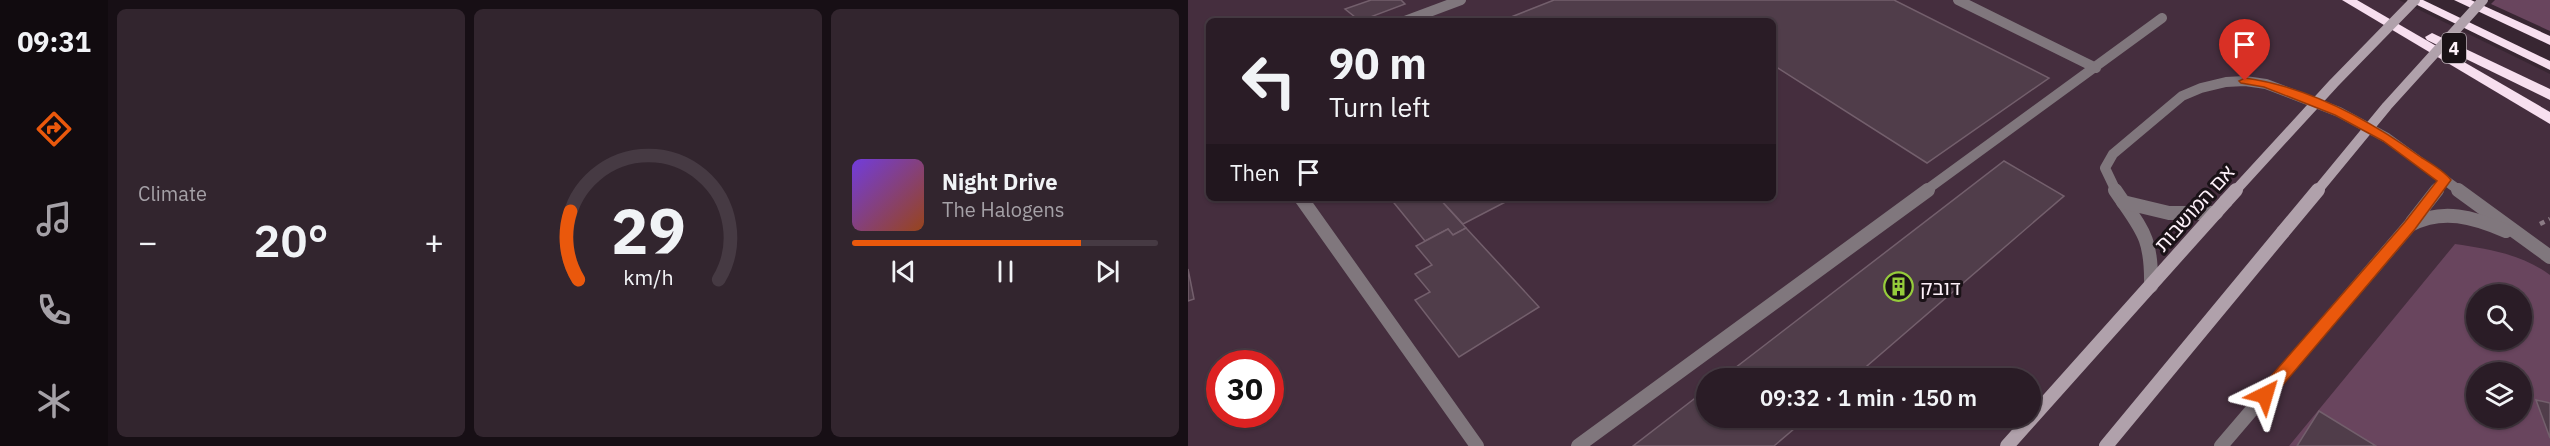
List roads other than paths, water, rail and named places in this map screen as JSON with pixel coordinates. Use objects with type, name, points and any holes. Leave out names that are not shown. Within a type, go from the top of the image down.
[{"type":"highway","points":[[2348,0],[2550,119]]},
{"type":"highway","name":"4","points":[[2358,0],[2550,95]]},
{"type":"highway","name":"4","points":[[2414,0],[2550,66]]},
{"type":"highway","points":[[2460,0],[2550,41]]},
{"type":"main road","name":"אם המושבות","points":[[2007,446],[2226,201],[2414,0]]},
{"type":"main road","points":[[2106,446],[2387,106],[2483,0]]},
{"type":"street","points":[[1413,18],[1461,0]]},
{"type":"street","points":[[1958,0],[2096,68]]},
{"type":"street","points":[[1584,444],[2162,18]]},
{"type":"street","points":[[2151,286],[2151,249],[2110,184],[2105,168],[2113,154],[2182,96],[2201,88],[2226,82],[2245,81],[2266,84],[2339,112],[2387,138],[2550,257]]},
{"type":"street","points":[[2221,446],[2410,225],[2445,180]]},
{"type":"street","points":[[1302,201],[1477,446]]},
{"type":"street","points":[[2123,202],[2150,211],[2180,216],[2216,213]]},
{"type":"street","points":[[2410,225],[2424,218],[2449,213],[2483,222],[2527,241]]},
{"type":"place","name":"דובק","points":[[1899,287]]}]
